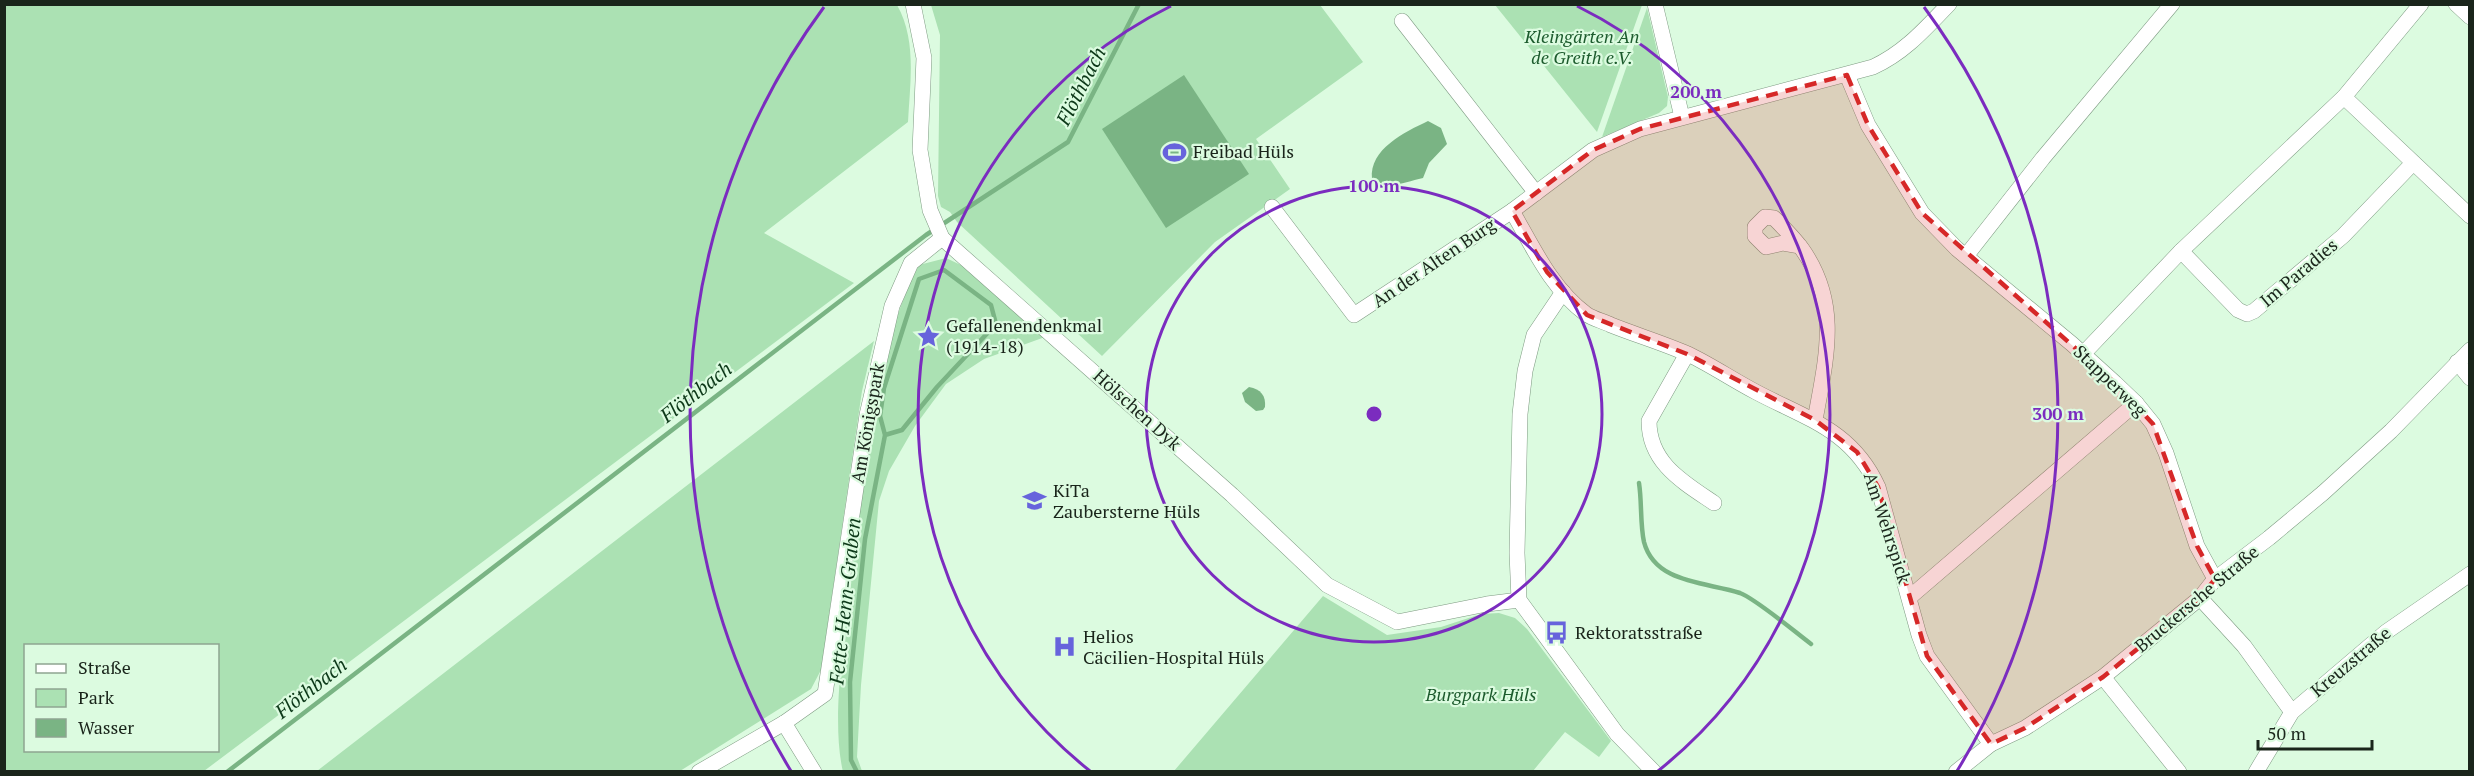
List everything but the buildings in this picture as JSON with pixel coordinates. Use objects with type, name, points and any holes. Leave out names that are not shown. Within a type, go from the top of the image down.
[{"type":"street","name":"Hölschen Dyk","points":[[913,4],[924,58],[920,150],[932,219],[942,238],[1224,488],[1327,585],[1397,622],[1519,600]]},
{"type":"street","points":[[1654,4],[1682,117]]},
{"type":"street","name":"An der Alten Burg","points":[[1272,207],[1354,315],[1512,211],[1593,150],[1640,129],[1846,75],[1890,59],[1909,45],[1949,4]]},
{"type":"street","points":[[1966,256],[2043,158],[2172,4]]},
{"type":"street","points":[[2083,354],[2181,251],[2343,97],[2421,4]]},
{"type":"street","points":[[2456,4],[2469,17]]},
{"type":"street","points":[[1402,21],[1536,193]]},
{"type":"street","name":"Stapperweg","points":[[1846,75],[1868,125],[1922,213],[1966,256],[2083,354],[2136,403],[2153,424],[2166,453],[2197,546],[2215,579]]},
{"type":"street","points":[[2343,97],[2469,216]]},
{"type":"street","name":"Im Paradies","points":[[2181,251],[2238,310],[2247,314],[2254,311],[2343,236],[2413,163]]},
{"type":"street","name":"Am Wehrspick","points":[[1512,211],[1547,272],[1563,292],[1587,315],[1687,354],[1787,408],[1815,420],[1839,435],[1857,453],[1870,470],[1884,507],[1919,635],[1928,656],[1991,744]]},
{"type":"street","name":"Am Königspark","points":[[699,771],[784,723],[825,694],[867,415],[892,306],[911,263],[942,238]]},
{"type":"street","points":[[1800,246],[1815,272],[1823,293],[1828,321],[1828,348],[1815,420]]},
{"type":"street","points":[[1563,292],[1534,335],[1526,371],[1520,414],[1517,553],[1519,600],[1617,734],[1654,771]]},
{"type":"street","name":"Bruckersche Straße","points":[[1956,771],[1991,744],[2042,718],[2103,677],[2200,598],[2215,579],[2324,493],[2391,431],[2469,350]]},
{"type":"street","points":[[1687,354],[1649,421],[1649,430],[1658,454],[1670,472],[1714,503]]},
{"type":"street","points":[[2457,362],[2469,378]]},
{"type":"street","points":[[1910,597],[2136,403]]},
{"type":"street","name":"Kreuzstraße","points":[[2256,771],[2292,712],[2386,632],[2469,574]]},
{"type":"street","points":[[2200,598],[2244,645],[2292,712]]},
{"type":"street","points":[[2103,677],[2179,771]]},
{"type":"street","points":[[784,723],[814,771]]},
{"type":"highlighted area","points":[[1847,75],[1868,125],[1922,213],[2115,383],[2153,424],[2197,546],[2215,579],[2200,598],[2103,677],[2025,728],[1991,744],[1927,656],[1878,487],[1857,452],[1815,420],[1687,354],[1587,315],[1547,272],[1512,211],[1593,150],[1640,129]]},
{"type":"green space","points":[[5,4],[897,5],[903,18],[910,47],[908,122],[764,233],[854,283],[204,771],[5,771]]},
{"type":"green space","points":[[931,5],[1320,5],[1363,62],[1256,139],[1290,189],[1215,242],[1102,356],[957,222],[950,212],[941,207],[938,196],[940,35]]},
{"type":"green space","name":"Kleingärten An de Greith e.V.","points":[[1495,5],[1642,5],[1597,132]]},
{"type":"green space","points":[[1647,8],[1668,97],[1667,106],[1659,113],[1602,137]]},
{"type":"green space","points":[[946,258],[965,267],[1045,337],[984,359],[946,384],[915,426],[889,471],[879,501],[861,685],[857,757],[862,771],[843,772],[838,706],[871,423],[890,339],[903,300],[919,265]]},
{"type":"green space","points":[[874,341],[862,391],[821,670],[811,689],[680,771],[317,771]]},
{"type":"green space","name":"Burgpark Hüls","points":[[1323,596],[1387,635],[1441,627],[1481,614],[1499,613],[1515,618],[1527,629],[1611,741],[1599,757],[1565,732],[1533,771],[1174,771]]},
{"type":"water","name":"Freibad Hüls","points":[[1184,75],[1249,174],[1166,228],[1102,129]]},
{"type":"water","points":[[1428,121],[1441,128],[1447,144],[1429,163],[1423,178],[1391,185],[1372,179],[1376,159],[1382,150],[1399,136]]},
{"type":"water","points":[[1249,387],[1257,389],[1264,396],[1263,410],[1256,411],[1245,402],[1242,393]]},
{"type":"waterway","name":"Flöthbach","points":[[227,772],[926,235],[1068,142],[1139,4]]},
{"type":"waterway","name":"Fette-Henn-Graben","points":[[857,772],[851,760],[850,682],[865,539],[885,435],[880,416],[884,388],[919,279],[944,270],[991,305],[996,324],[937,387],[902,430],[885,435]]},
{"type":"waterway","points":[[1639,483],[1644,542],[1650,556],[1659,566],[1684,579],[1747,596],[1811,644]]},
{"type":"place","name":"Freibad Hüls","points":[[1175,152]]},
{"type":"place","name":"Gefallenendenkmal (1914-18)","points":[[928,336]]},
{"type":"place","name":"KiTa Zaubersterne Hüls","points":[[1035,501]]},
{"type":"place","name":"Rektoratsstraße","points":[[1557,633]]},
{"type":"place","name":"Helios Cäcilien-Hospital Hüls","points":[[1065,647]]}]
